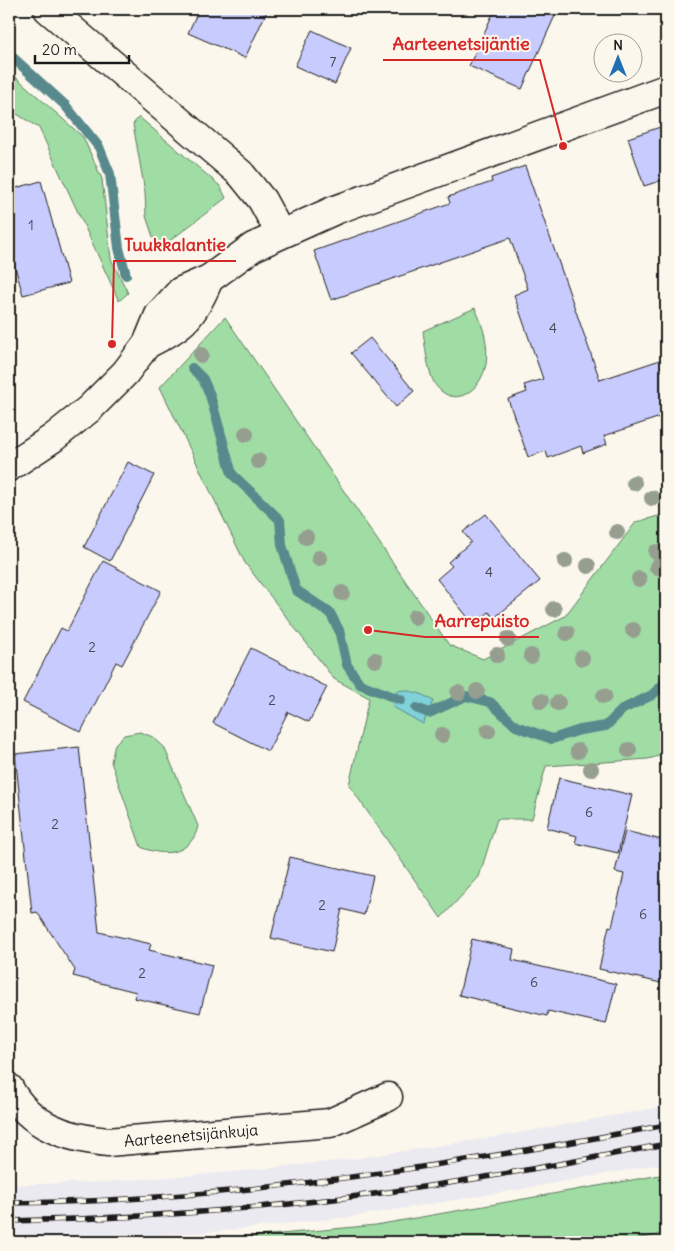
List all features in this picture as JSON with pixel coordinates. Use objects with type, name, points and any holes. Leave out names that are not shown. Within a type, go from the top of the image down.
[{"type":"street","points":[[48,9],[241,174],[262,200],[280,233]]},
{"type":"street","points":[[9,466],[53,438],[89,409],[124,373],[147,344],[176,330],[198,306],[209,279],[253,247],[280,233],[354,203],[666,88]]},
{"type":"street","name":"Aarteenetsijänkuja","points":[[9,1088],[16,1101],[32,1117],[55,1131],[79,1139],[108,1142],[330,1123],[388,1097]]},
{"type":"shaded area","points":[[666,1106],[666,1163],[350,1217],[222,1231],[112,1239],[9,1239],[9,1185],[103,1182],[222,1173],[345,1160],[502,1136]]},
{"type":"green space","points":[[9,71],[83,137],[102,179],[111,259],[128,293],[119,301],[39,128],[9,109]]},
{"type":"green space","points":[[139,117],[220,186],[226,198],[163,246],[154,240],[146,216],[145,192],[133,124]]},
{"type":"green space","points":[[475,308],[485,335],[487,357],[484,373],[474,388],[468,393],[460,396],[445,394],[437,387],[431,376],[423,331]]},
{"type":"green space","points":[[225,317],[449,645],[483,659],[565,616],[636,522],[666,514],[666,754],[648,759],[546,766],[532,819],[497,819],[479,877],[441,918],[349,785],[369,698],[334,679],[245,563],[160,387]]},
{"type":"green space","points":[[140,732],[153,737],[164,747],[198,826],[190,843],[176,851],[168,853],[159,852],[141,847],[111,762],[115,744],[124,735]]},
{"type":"green space","points":[[666,1174],[666,1233],[623,1242],[196,1242],[376,1225]]},
{"type":"water","points":[[405,690],[421,694],[433,701],[423,724],[393,707],[390,695],[397,691]]},
{"type":"building","points":[[199,9],[268,9],[245,58],[188,33]]},
{"type":"building","points":[[495,9],[558,9],[522,89],[469,66]]},
{"type":"building","points":[[312,30],[351,48],[335,84],[295,66]]},
{"type":"building","points":[[666,125],[666,179],[644,186],[628,138]]},
{"type":"building","points":[[525,166],[600,380],[666,358],[666,415],[604,436],[607,444],[583,453],[581,446],[548,458],[546,451],[528,457],[508,399],[527,392],[524,385],[543,379],[514,295],[528,289],[510,238],[331,300],[314,251],[450,203],[448,197],[492,182],[491,178]]},
{"type":"building","points":[[41,181],[69,283],[23,295],[13,260],[9,261],[9,190]]},
{"type":"building","points":[[370,338],[414,391],[396,407],[351,353]]},
{"type":"building","points":[[128,462],[154,475],[110,561],[84,547]]},
{"type":"building","points":[[486,514],[540,581],[494,618],[489,612],[474,625],[437,579],[452,566],[448,562],[471,542],[463,532]]},
{"type":"building","points":[[103,561],[161,591],[122,665],[116,662],[81,732],[23,702],[61,628],[67,631]]},
{"type":"building","points":[[251,648],[327,687],[309,722],[288,712],[268,751],[213,723]]},
{"type":"building","points":[[79,747],[99,932],[151,944],[149,950],[212,965],[200,1013],[134,998],[136,992],[73,976],[75,970],[37,912],[32,913],[15,754]]},
{"type":"building","points":[[559,778],[632,795],[618,853],[575,843],[577,836],[547,828]]},
{"type":"building","points":[[625,831],[666,841],[666,960],[661,983],[599,969],[609,926],[612,927],[624,874],[615,872]]},
{"type":"building","points":[[290,857],[373,876],[364,915],[342,909],[332,952],[271,938]]},
{"type":"building","points":[[472,939],[514,949],[512,960],[616,984],[606,1024],[548,1011],[547,1016],[459,995]]},
{"type":"waterway","points":[[9,54],[65,105],[99,147],[110,174],[119,248],[126,275]]},
{"type":"waterway","points":[[192,368],[203,379],[210,395],[232,474],[280,520],[282,545],[296,590],[330,613],[339,630],[347,665],[360,684],[401,700]]},
{"type":"waterway","points":[[416,708],[429,713],[466,696],[490,702],[516,726],[552,739],[580,730],[606,726],[623,709],[652,695],[666,682]]},
{"type":"railway","points":[[9,1203],[175,1196],[339,1179],[502,1154],[666,1125]]},
{"type":"railway","points":[[9,1221],[172,1214],[334,1199],[459,1181],[666,1144]]},
{"type":"place","name":"Aarteenetsijäntie","points":[[563,146]]},
{"type":"place","name":"Tuukkalantie","points":[[112,344]]},
{"type":"place","name":"Aarrepuisto","points":[[368,630]]}]
